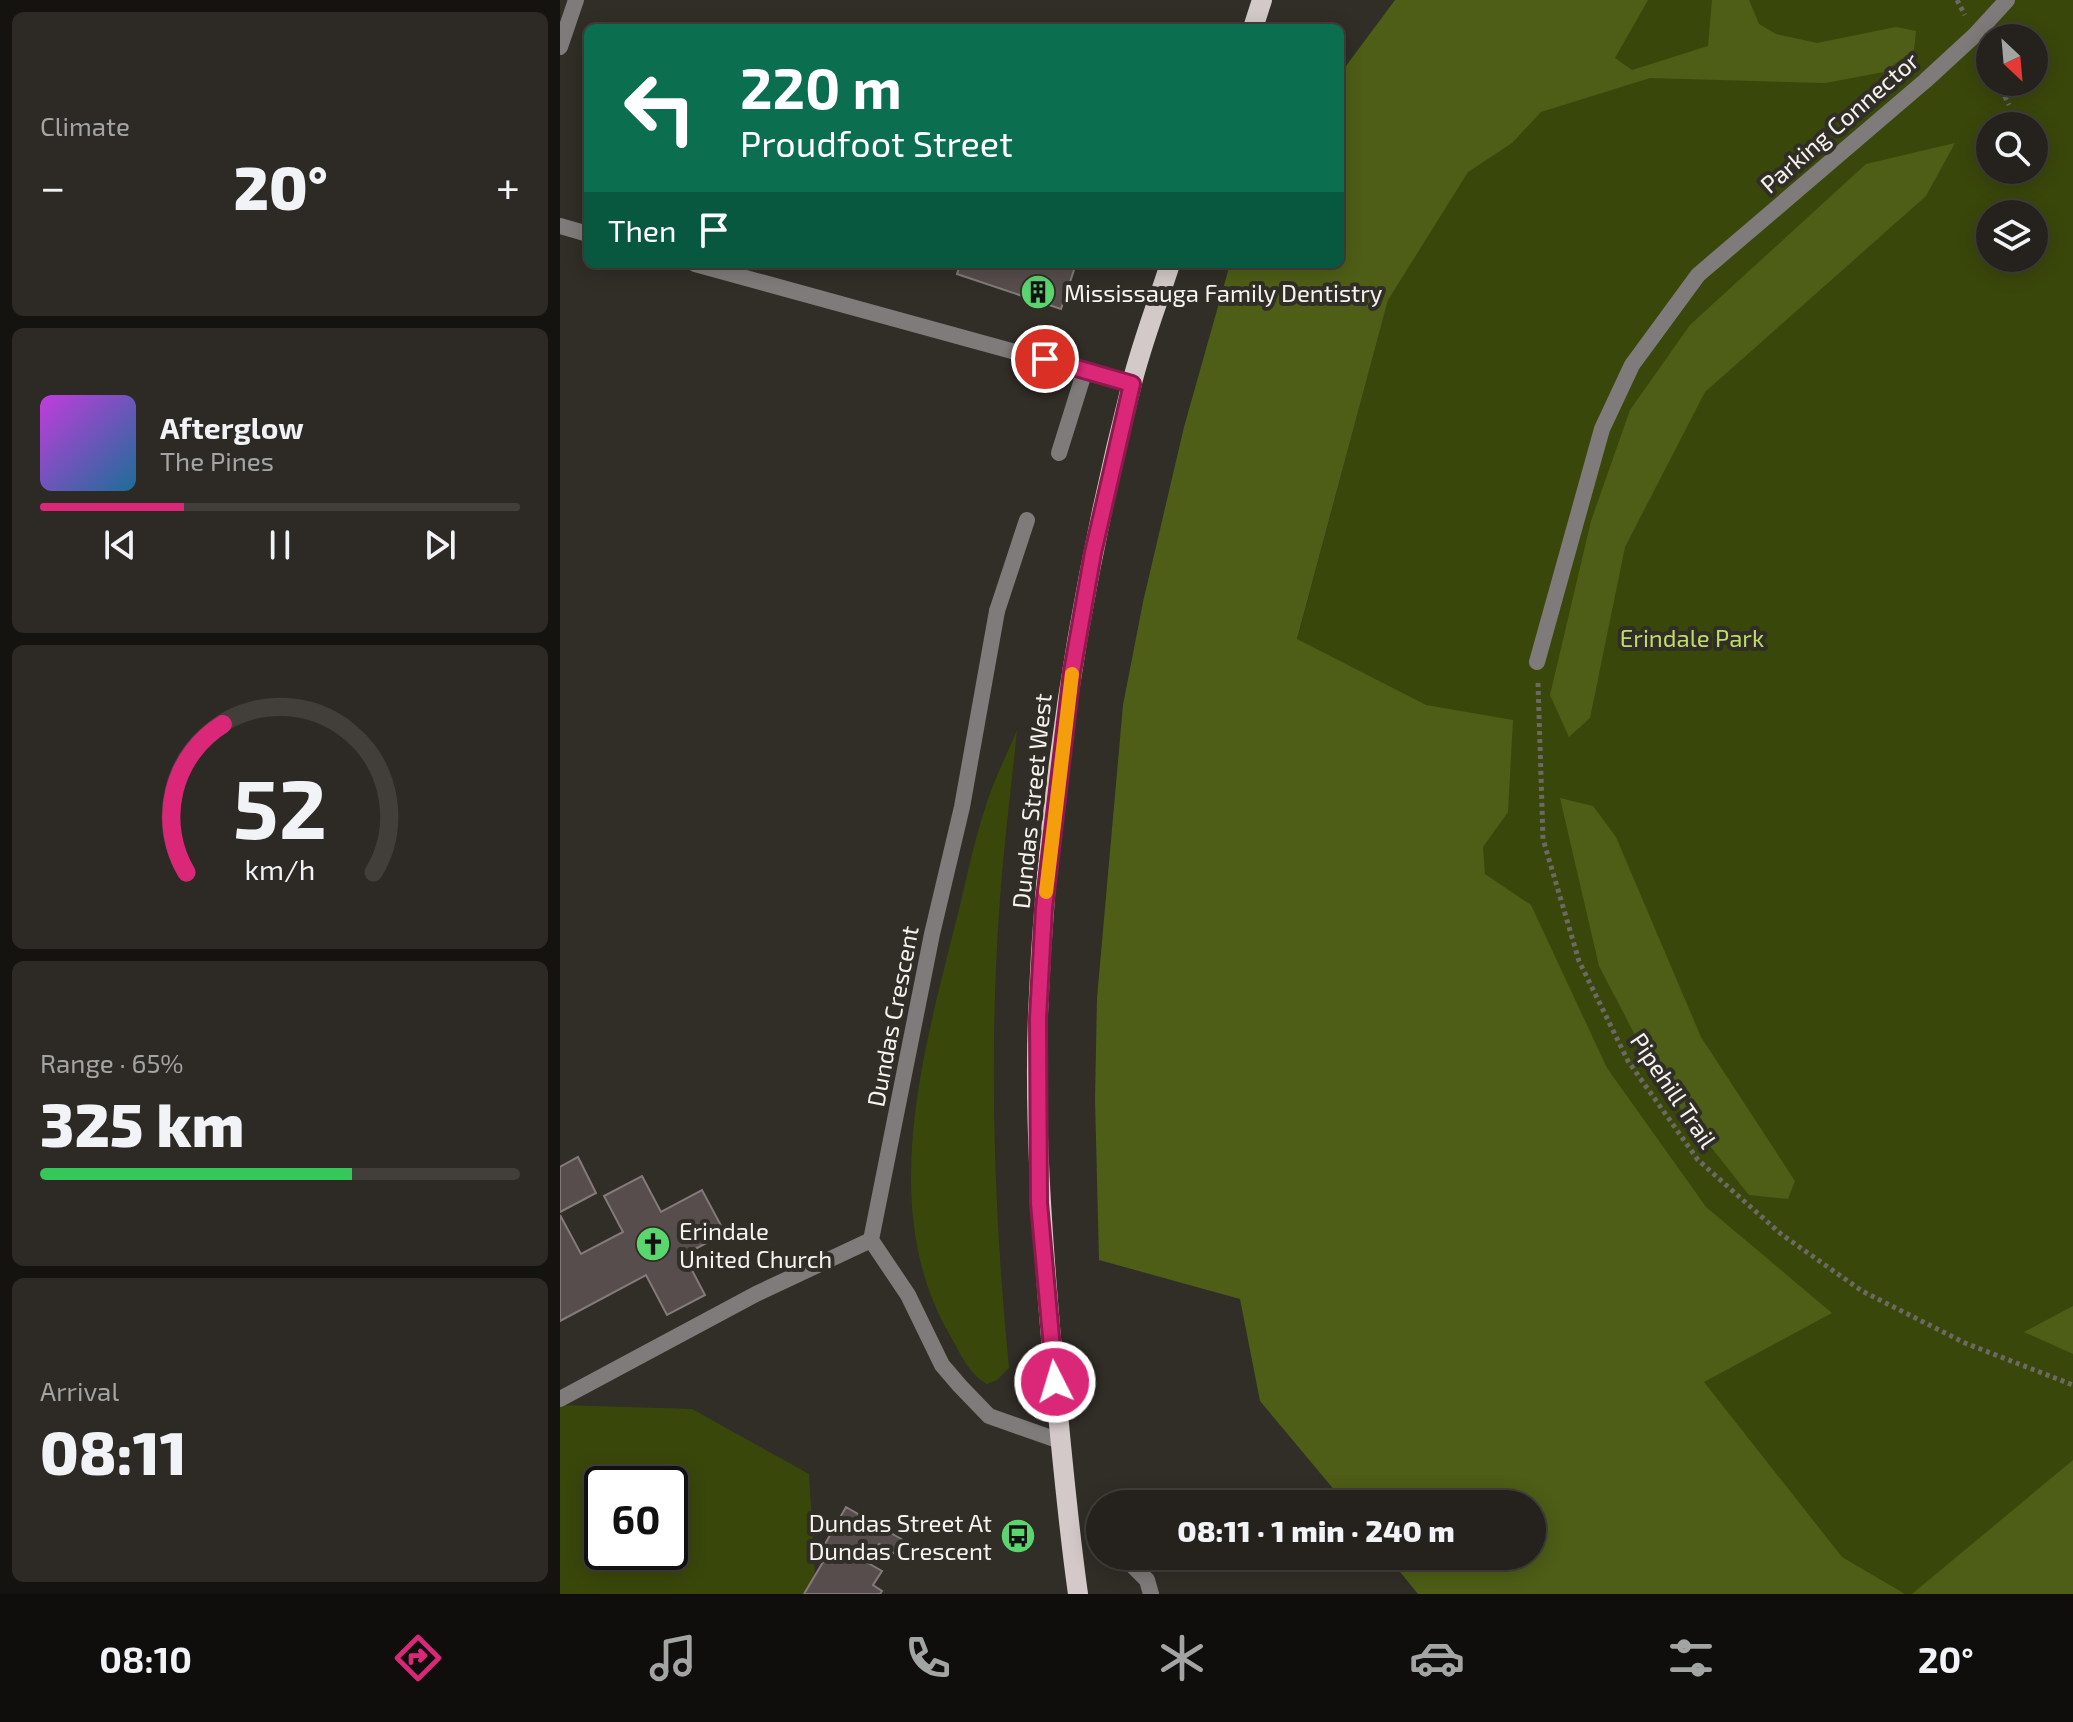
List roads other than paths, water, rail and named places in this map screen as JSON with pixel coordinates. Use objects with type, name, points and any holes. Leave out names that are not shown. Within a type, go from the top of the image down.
[{"type":"main road","points":[[1254,24],[1262,0]]},
{"type":"main road","name":"Dundas Street West","points":[[1078,1594],[1060,1441],[1039,1203],[1038,1018],[1044,908],[1070,686],[1093,553],[1132,384],[1169,268]]},
{"type":"street","points":[[560,47],[576,0]]},
{"type":"street","name":"Parking Connector","points":[[1537,662],[1602,429],[1632,365],[1698,275],[1925,81],[1975,35],[2007,0]]},
{"type":"street","points":[[560,226],[584,233]]},
{"type":"street","points":[[709,268],[1132,384]]},
{"type":"street","points":[[1059,453],[1085,370]]},
{"type":"street","name":"Dundas Crescent","points":[[871,1240],[932,934],[962,807],[997,611],[1027,520]]},
{"type":"street","points":[[560,1399],[756,1294],[871,1240],[908,1295],[942,1365],[960,1386],[989,1416],[1060,1441]]},
{"type":"street","points":[[1137,1570],[1147,1580],[1151,1594]]},
{"type":"place","name":"Mississauga Family Dentistry","points":[[1038,292]]},
{"type":"place","name":"Erindale United Church","points":[[653,1244]]},
{"type":"place","name":"Dundas Street At Dundas Crescent","points":[[1018,1536]]},
{"type":"park label","name":"Erindale Park","points":[[1692,637]]}]
